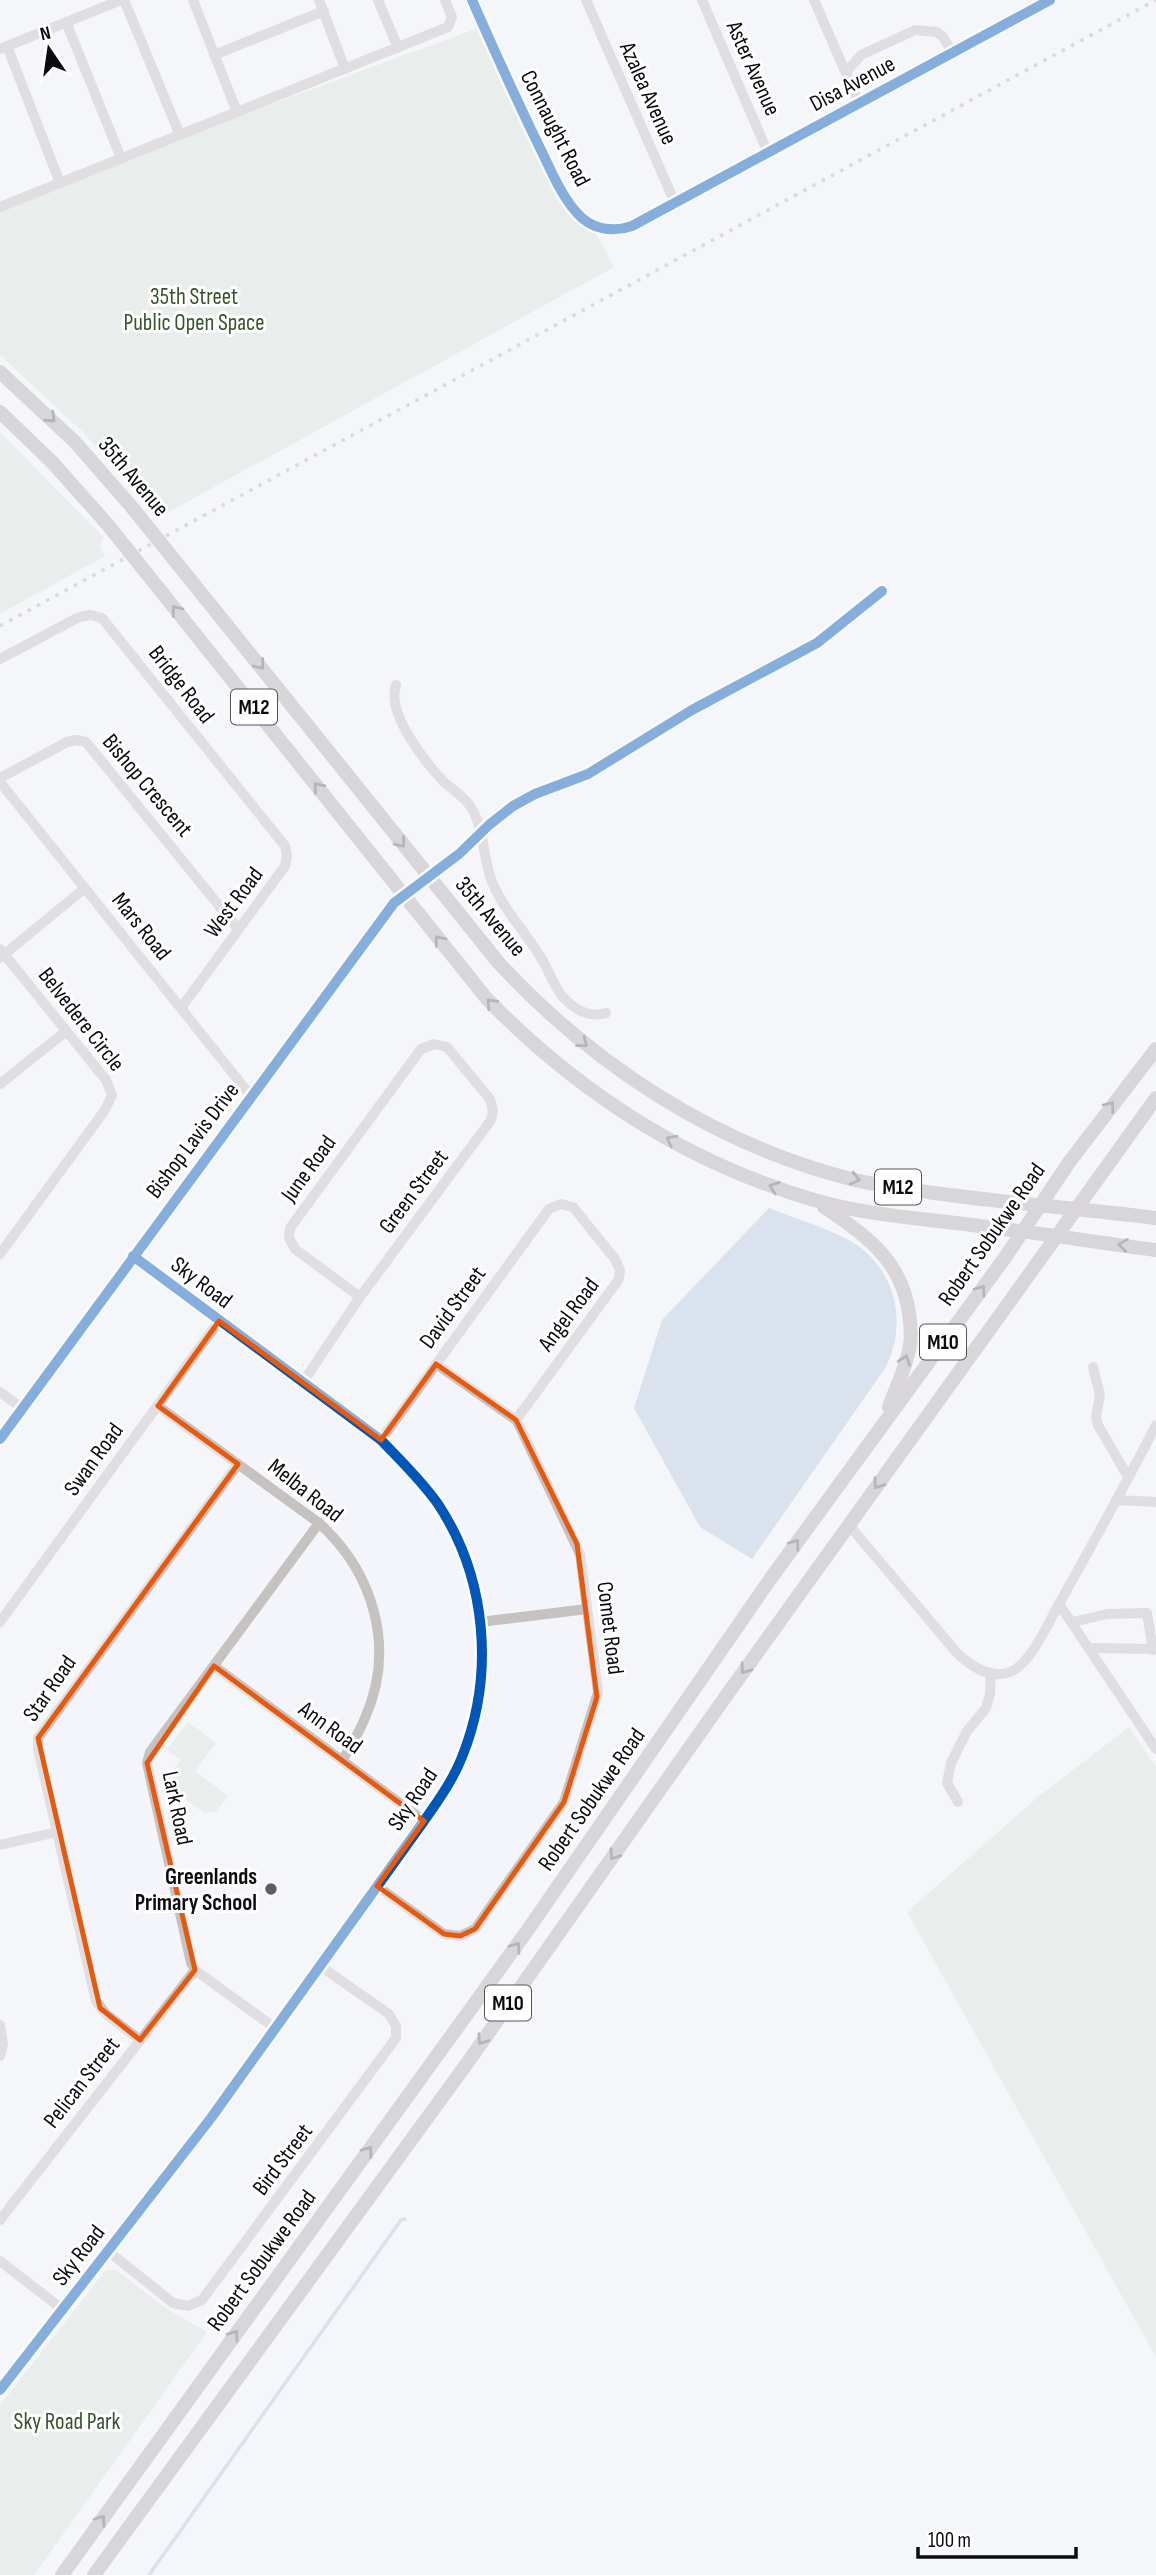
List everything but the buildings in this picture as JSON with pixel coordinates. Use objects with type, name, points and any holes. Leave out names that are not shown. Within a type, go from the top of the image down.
[{"type":"main road","name":"35th Avenue","points":[[0,372],[75,442],[131,506],[428,876],[517,982],[580,1041],[628,1078],[708,1123],[762,1149],[852,1179],[959,1196],[1039,1205]]},
{"type":"main road","name":"M12","points":[[0,412],[52,462],[108,525],[405,894],[457,963],[496,1008],[558,1065],[602,1099],[646,1126],[722,1166],[816,1201],[871,1212],[1156,1250]]},
{"type":"main road","name":"Robert Sobukwe Road","points":[[61,2575],[511,1953],[771,1578],[1004,1259],[1096,1124],[1156,1049]]},
{"type":"main road","name":"M10","points":[[94,2575],[467,2062],[1156,1098]]},
{"type":"main road","points":[[816,1201],[854,1226],[875,1245],[894,1268],[907,1300],[910,1344],[882,1424]]},
{"type":"main road","name":"M12","points":[[1039,1205],[1156,1218]]},
{"type":"street","points":[[60,183],[4,47],[66,22],[123,0],[180,135]]},
{"type":"street","points":[[193,0],[237,111]]},
{"type":"street","points":[[319,0],[345,69]]},
{"type":"street","points":[[379,0],[398,48]]},
{"type":"street","points":[[1,204],[60,183],[448,27],[452,17],[445,0]]},
{"type":"street","name":"Connaught Road","points":[[472,0],[554,177],[578,215],[599,228],[620,229],[632,226],[675,203]]},
{"type":"street","name":"Azalea Avenue","points":[[586,0],[675,203]]},
{"type":"street","name":"Aster Avenue","points":[[702,0],[768,153]]},
{"type":"street","points":[[814,0],[859,103]]},
{"type":"street","name":"Disa Avenue","points":[[675,203],[1050,0]]},
{"type":"street","points":[[215,55],[324,11]]},
{"type":"street","points":[[66,22],[121,158]]},
{"type":"street","points":[[846,72],[861,55],[915,30],[937,32],[953,53]]},
{"type":"street","name":"Bishop Lavis Drive","points":[[0,1439],[387,912],[405,894],[458,854],[501,815],[525,799],[588,774],[692,710],[817,642],[882,591]]},
{"type":"street","name":"Bridge Road","points":[[0,659],[74,619],[99,616],[106,621],[276,832],[287,851]]},
{"type":"street","points":[[396,685],[394,700],[398,715],[428,763],[469,804],[482,832],[488,868],[496,890],[543,961],[558,990],[578,1010],[595,1015],[606,1013]]},
{"type":"street","name":"Bishop Crescent","points":[[0,780],[67,742],[86,742],[238,929]]},
{"type":"street","name":"Mars Road","points":[[0,780],[251,1096]]},
{"type":"street","name":"West Road","points":[[181,1008],[285,866],[287,851]]},
{"type":"street","points":[[1,954],[85,888]]},
{"type":"street","name":"Belvedere Circle","points":[[0,1254],[111,1101],[112,1093],[106,1080],[1,954]]},
{"type":"street","points":[[0,1084],[65,1032]]},
{"type":"street","name":"Green Street","points":[[303,1382],[360,1297],[491,1120],[493,1111],[490,1099],[447,1047],[434,1044],[421,1049]]},
{"type":"street","name":"June Road","points":[[360,1297],[295,1249],[289,1238],[290,1228],[421,1049]]},
{"type":"street","name":"David Street","points":[[381,1440],[549,1209],[561,1204]]},
{"type":"street","name":"Angel Road","points":[[516,1420],[619,1279],[620,1270],[615,1259],[573,1207],[561,1204]]},
{"type":"street","name":"Sky Road","points":[[0,2390],[211,2118],[424,1821],[456,1770],[469,1738],[481,1678],[480,1622],[471,1574],[438,1504],[412,1472],[381,1440],[133,1256]]},
{"type":"street","name":"Swan Road","points":[[0,1622],[219,1321]]},
{"type":"street","name":"Comet Road","points":[[377,1886],[444,1934],[460,1936],[475,1929],[565,1802],[598,1692],[577,1544],[516,1420],[436,1364]]},
{"type":"street","points":[[1093,1367],[1100,1395],[1096,1417],[1098,1425],[1128,1477]]},
{"type":"street","points":[[0,1392],[22,1408]]},
{"type":"street","name":"Melba Road","points":[[158,1406],[318,1523],[342,1547],[359,1573],[378,1626],[379,1665],[372,1700],[342,1761]]},
{"type":"street","points":[[849,1525],[957,1653],[968,1663],[991,1674],[1003,1674],[1015,1670],[1026,1660],[1088,1555],[1156,1425]]},
{"type":"street","name":"Star Road","points":[[140,2040],[106,2014],[96,2001],[38,1749],[40,1733],[238,1464]]},
{"type":"street","points":[[1116,1500],[1156,1502]]},
{"type":"street","name":"Lark Road","points":[[195,1970],[188,1952],[147,1763],[150,1752],[318,1523]]},
{"type":"street","points":[[1059,1604],[1156,1749]]},
{"type":"street","points":[[480,1622],[587,1609]]},
{"type":"street","points":[[1073,1622],[1107,1614],[1147,1613],[1154,1650],[1089,1648]]},
{"type":"street","name":"Ann Road","points":[[214,1666],[424,1821]]},
{"type":"street","points":[[958,1802],[949,1790],[948,1773],[967,1731],[986,1708],[991,1674]]},
{"type":"street","points":[[0,1845],[57,1832]]},
{"type":"street","name":"Bird Street","points":[[108,2251],[173,2303],[193,2305],[202,2300],[275,2204],[396,2038],[396,2026],[389,2014],[320,1966]]},
{"type":"street","points":[[195,1970],[275,2028]]},
{"type":"street","name":"Pelican Street","points":[[0,2220],[195,1970]]},
{"type":"street","points":[[0,2025],[3,2044],[0,2056]]},
{"type":"street","points":[[0,2261],[62,2309]]},
{"type":"highlighted area","points":[[219,1321],[381,1440],[436,1364],[516,1420],[577,1544],[597,1697],[564,1802],[475,1929],[460,1936],[444,1934],[377,1886],[424,1821],[214,1666],[147,1763],[195,1970],[140,2040],[100,2008],[38,1738],[238,1464],[158,1406]]},
{"type":"green space","name":"35th Street Public Open Space","points":[[478,28],[551,180],[583,225],[595,232],[614,267],[158,518],[84,433],[0,355],[0,204]]},
{"type":"green space","points":[[0,432],[103,537],[100,547],[105,556],[0,614]]},
{"type":"green space","points":[[188,1722],[216,1743],[195,1771],[228,1796],[216,1811],[204,1813],[164,1783],[181,1760],[167,1750]]},
{"type":"green space","points":[[1129,1727],[1156,1767],[1156,2357],[907,1912],[1039,1796]]},
{"type":"green space","name":"Sky Road Park","points":[[106,2270],[116,2270],[167,2309],[207,2332],[34,2575],[0,2575],[0,2405]]},
{"type":"water","points":[[769,1208],[836,1234],[862,1249],[886,1277],[896,1312],[896,1330],[886,1367],[752,1559],[700,1527],[634,1408],[662,1320]]},
{"type":"waterway","points":[[149,2575],[401,2220],[405,2219]]},
{"type":"railway","points":[[0,626],[1156,0]]},
{"type":"cycle path","points":[[472,0],[563,194],[587,222],[612,229],[632,226],[1050,0]]},
{"type":"cycle path","points":[[0,1439],[394,903],[459,854],[513,806],[535,794],[588,774],[692,710],[817,643],[882,591]]},
{"type":"cycle path","points":[[0,2390],[211,2118],[435,1806],[462,1757],[479,1693],[482,1660],[476,1595],[467,1563],[454,1533],[432,1496],[381,1440],[133,1256]]},
{"type":"place","name":"Greenlands Primary School","points":[[271,1889]]}]
